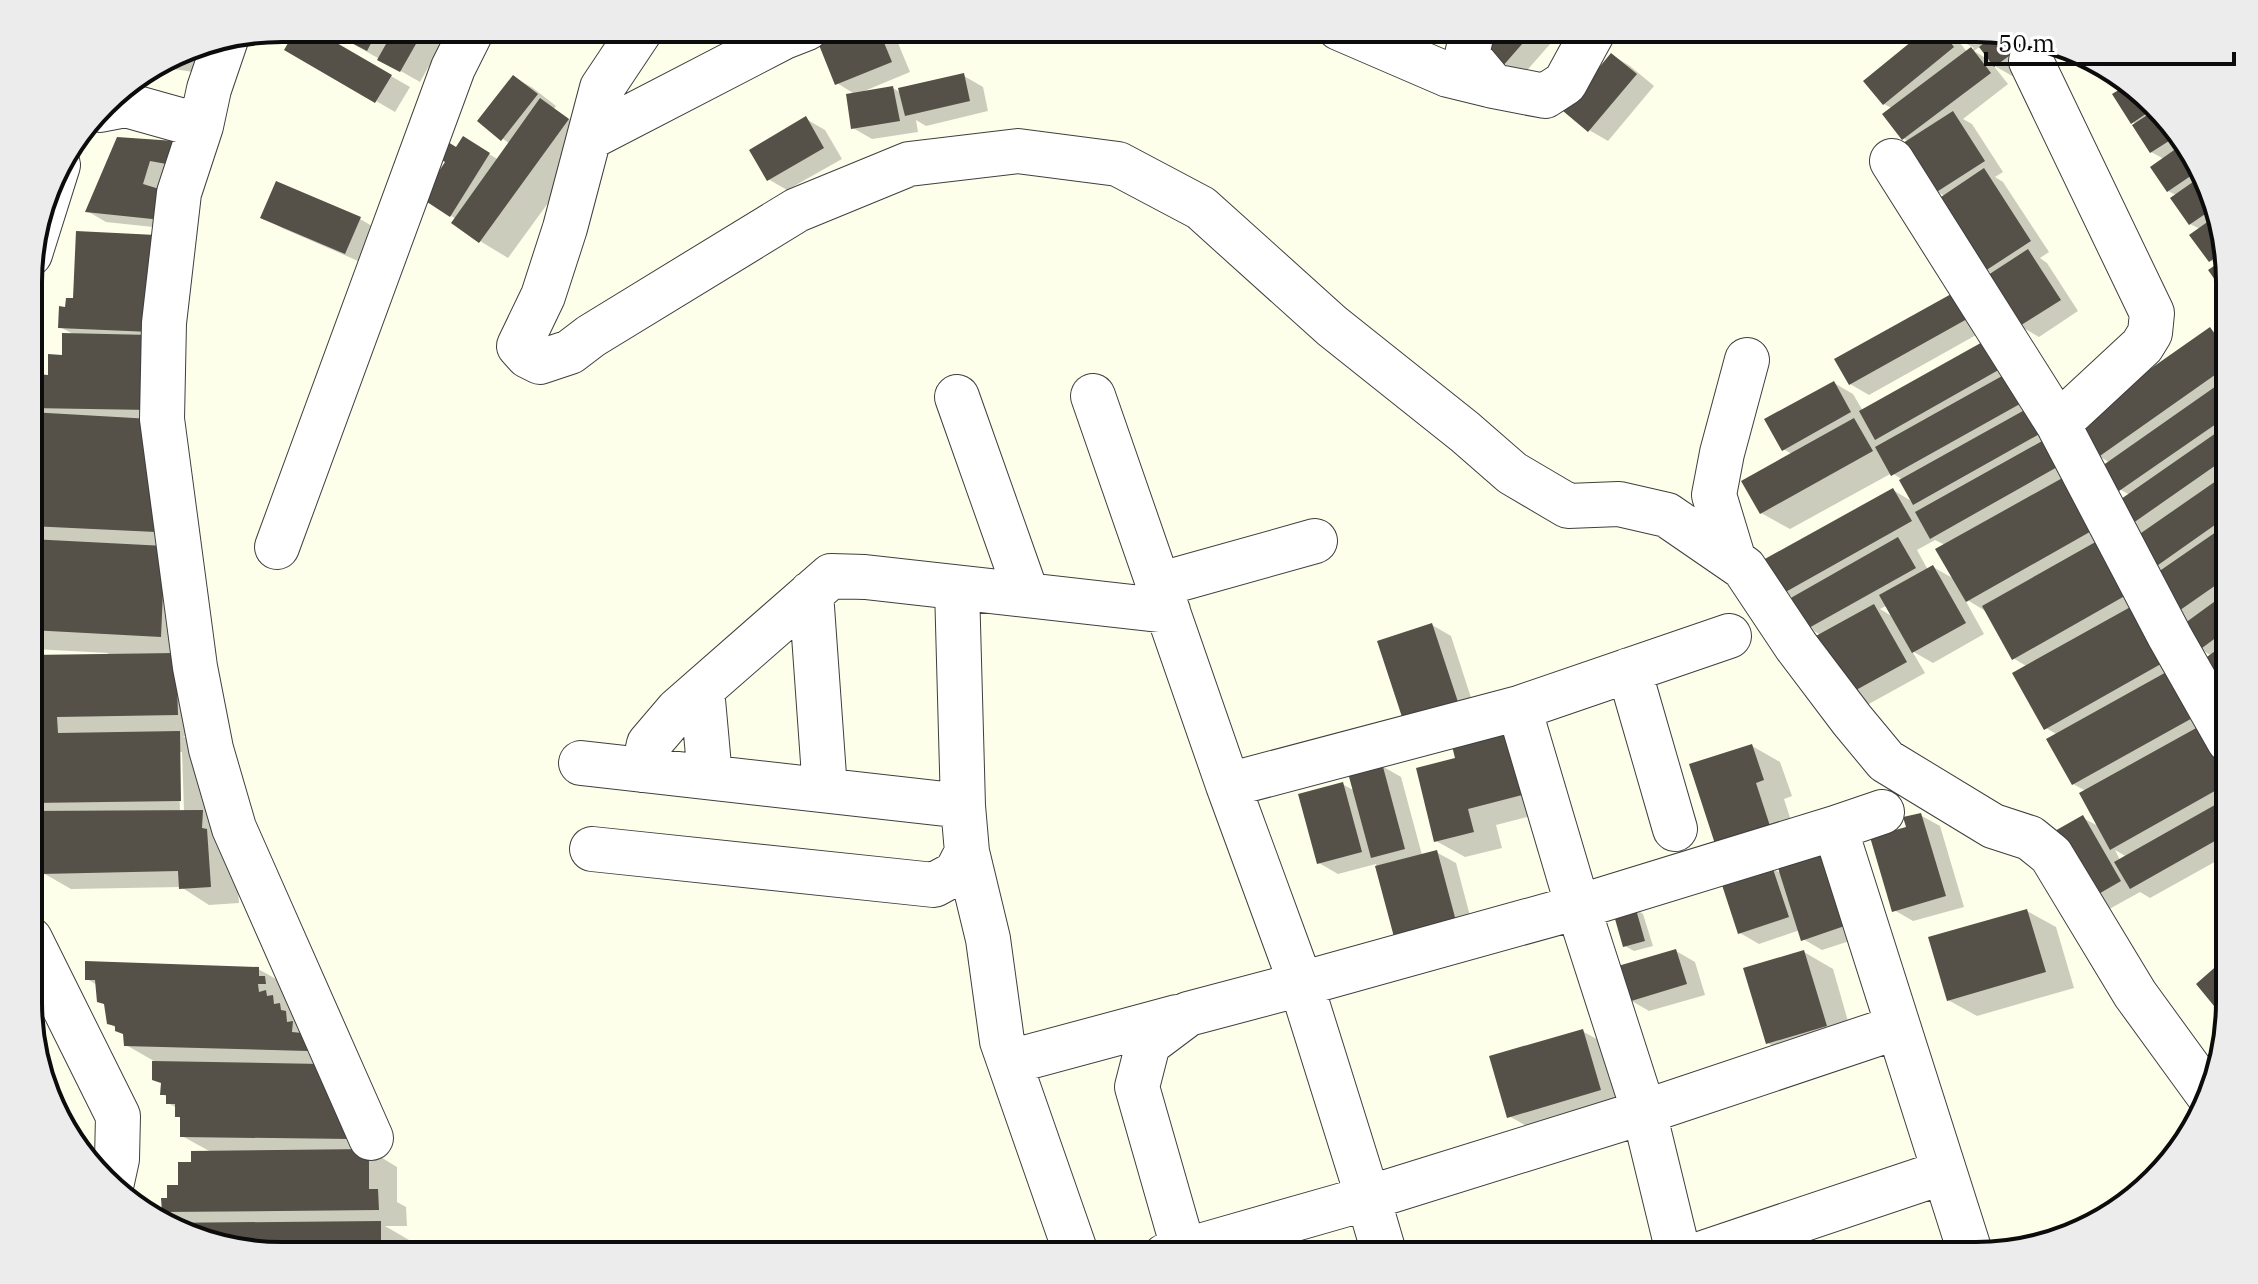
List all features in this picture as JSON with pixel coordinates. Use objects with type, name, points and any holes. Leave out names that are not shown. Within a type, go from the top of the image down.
[{"type":"street","points":[[1372,42],[1448,75],[1545,96],[1565,83],[1587,42]]},
{"type":"street","points":[[1470,42],[1467,55],[1493,86]]},
{"type":"street","points":[[277,547],[453,68],[466,43]]},
{"type":"street","points":[[632,43],[602,88],[565,228],[543,296],[519,346],[528,356],[540,362],[570,352],[591,336],[797,210],[909,164],[1018,151],[1118,164],[1201,208],[1332,326],[1512,473],[1568,506],[1619,504],[1667,515],[1744,568],[1796,646],[1886,761],[1993,826],[2030,838],[2051,855],[2135,994],[2201,1085]]},
{"type":"street","points":[[589,138],[773,43]]},
{"type":"street","points":[[222,50],[179,193],[164,323],[162,419],[195,667],[211,749],[234,828],[371,1138]]},
{"type":"street","points":[[2031,61],[2152,313],[2150,333],[2142,346],[2058,424]]},
{"type":"street","points":[[119,106],[126,105],[201,126]]},
{"type":"street","points":[[1892,161],[2058,424],[2215,716]]},
{"type":"street","points":[[1734,561],[1714,495],[1747,360]]},
{"type":"street","points":[[1093,396],[1228,785],[1301,984],[1381,1241]]},
{"type":"street","points":[[957,397],[1027,595]]},
{"type":"street","points":[[643,770],[649,744],[678,710],[831,576],[1027,595],[1163,598],[1315,541]]},
{"type":"street","points":[[957,588],[967,852],[988,939],[1002,1041],[1072,1242]]},
{"type":"street","points":[[811,593],[825,790]]},
{"type":"street","points":[[1228,785],[1519,708],[1729,636]]},
{"type":"street","points":[[1629,670],[1675,829]]},
{"type":"street","points":[[702,689],[710,777]]},
{"type":"street","points":[[1519,708],[1578,907],[1644,1112],[1675,1241]]},
{"type":"street","points":[[581,763],[963,806]]},
{"type":"street","points":[[1010,1062],[1578,907],[1882,812]]},
{"type":"street","points":[[1835,828],[1966,1241]]},
{"type":"street","points":[[592,849],[934,885],[956,873],[967,852]]},
{"type":"street","points":[[42,963],[118,1116],[114,1172]]},
{"type":"street","points":[[1172,1241],[1137,1087],[1148,1044],[1188,1014]]},
{"type":"street","points":[[1216,1241],[1368,1198],[1644,1112],[1898,1027]]},
{"type":"street","points":[[1738,1241],[1944,1172]]},
{"type":"building","points":[[1483,42],[1524,42],[1495,75],[1472,55]]},
{"type":"building","points":[[1911,42],[1950,42],[1954,47],[1883,105],[1863,81]]},
{"type":"building","points":[[288,43],[337,43],[392,75],[375,103],[284,50]]},
{"type":"building","points":[[352,43],[371,43],[367,51]]},
{"type":"building","points":[[387,43],[417,43],[400,72],[377,60]]},
{"type":"building","points":[[818,43],[884,43],[892,62],[835,85]]},
{"type":"building","points":[[1985,43],[2021,47],[1994,67],[1979,47]]},
{"type":"building","points":[[1971,47],[1991,73],[1902,140],[1882,114]]},
{"type":"building","points":[[1611,53],[1637,74],[1588,132],[1563,111]]},
{"type":"building","points":[[964,73],[970,101],[905,116],[898,88]]},
{"type":"building","points":[[513,75],[538,94],[501,141],[477,121]]},
{"type":"building","points":[[893,86],[900,121],[851,129],[846,94]]},
{"type":"building","points":[[2119,90],[2146,114],[2131,124],[2112,94]]},
{"type":"building","points":[[540,98],[569,119],[479,243],[451,223]]},
{"type":"building","points":[[1953,111],[1985,161],[1935,193],[1903,143]]},
{"type":"building","points":[[2147,115],[2169,141],[2150,153],[2132,125]]},
{"type":"building","points":[[806,116],[824,148],[767,181],[749,150]]},
{"type":"building","points":[[463,136],[490,153],[450,217],[421,198],[445,162],[438,158],[448,142],[456,147]]},
{"type":"building","points":[[117,137],[175,141],[172,165],[150,161],[143,184],[169,192],[162,220],[85,212]]},
{"type":"building","points":[[2176,149],[2191,176],[2167,192],[2150,167]]},
{"type":"building","points":[[1984,168],[2031,241],[1985,271],[1938,199]]},
{"type":"building","points":[[276,181],[361,217],[345,254],[260,218]]},
{"type":"building","points":[[2193,182],[2205,214],[2189,225],[2170,198]]},
{"type":"building","points":[[2208,222],[2214,259],[2209,262],[2189,235]]},
{"type":"building","points":[[76,231],[156,235],[151,332],[58,328],[59,306],[65,307],[66,298],[73,298]]},
{"type":"building","points":[[2028,249],[2061,300],[2018,327],[1985,277]]},
{"type":"building","points":[[2215,265],[2215,280],[2208,270]]},
{"type":"building","points":[[1962,288],[1976,314],[1849,385],[1834,359]]},
{"type":"building","points":[[2210,327],[2215,334],[2215,375],[2097,458],[2073,423]]},
{"type":"building","points":[[62,333],[151,335],[150,410],[42,408],[42,374],[48,375],[48,354],[62,355]]},
{"type":"building","points":[[1986,340],[2002,368],[1875,440],[1859,411]]},
{"type":"building","points":[[2011,371],[2027,400],[1891,476],[1875,447]]},
{"type":"building","points":[[1834,381],[1851,412],[1782,451],[1764,419]]},
{"type":"building","points":[[2215,387],[2215,425],[2119,491],[2102,466]]},
{"type":"building","points":[[2030,407],[2043,432],[1913,505],[1899,480]]},
{"type":"building","points":[[42,413],[151,419],[156,532],[42,527]]},
{"type":"building","points":[[1854,418],[1873,451],[1760,514],[1741,481]]},
{"type":"building","points":[[2215,434],[2215,466],[2126,528],[2111,506]]},
{"type":"building","points":[[2044,440],[2059,466],[1930,539],[1915,512]]},
{"type":"building","points":[[2066,476],[2095,529],[1966,602],[1935,549]]},
{"type":"building","points":[[2215,482],[2215,525],[2151,570],[2131,540]]},
{"type":"building","points":[[1893,488],[1912,521],[1782,594],[1763,560]]},
{"type":"building","points":[[2215,533],[2215,586],[2173,615],[2148,579]]},
{"type":"building","points":[[1898,537],[1916,568],[1807,629],[1789,599]]},
{"type":"building","points":[[42,540],[165,546],[161,637],[42,631]]},
{"type":"building","points":[[2099,540],[2130,593],[2012,660],[1982,606]]},
{"type":"building","points":[[1933,565],[1966,623],[1912,653],[1879,595]]},
{"type":"building","points":[[2143,600],[2175,656],[2044,730],[2012,673]]},
{"type":"building","points":[[2215,601],[2215,638],[2198,651],[2181,626]]},
{"type":"building","points":[[1874,604],[1907,662],[1847,695],[1814,637]]},
{"type":"building","points":[[1432,623],[1458,702],[1403,720],[1377,641]]},
{"type":"building","points":[[2215,651],[2215,675],[2204,659]]},
{"type":"building","points":[[176,653],[178,715],[57,717],[58,733],[180,731],[181,801],[42,803],[42,655]]},
{"type":"building","points":[[2170,670],[2196,716],[2072,785],[2046,739]]},
{"type":"building","points":[[1521,725],[1538,791],[1468,809],[1474,832],[1434,842],[1416,768],[1455,758],[1451,742]]},
{"type":"building","points":[[2198,727],[2215,758],[2215,791],[2110,850],[2079,793]]},
{"type":"building","points":[[1752,744],[1764,780],[1756,783],[1770,826],[1715,844],[1689,764]]},
{"type":"building","points":[[1382,763],[1405,849],[1371,858],[1348,773]]},
{"type":"building","points":[[1343,782],[1362,852],[1317,864],[1298,794]]},
{"type":"building","points":[[2215,805],[2215,841],[2130,889],[2114,862]]},
{"type":"building","points":[[203,810],[202,828],[207,829],[211,887],[179,889],[178,871],[42,874],[42,811]]},
{"type":"building","points":[[1921,813],[1946,896],[1892,912],[1870,837],[1906,827],[1903,817]]},
{"type":"building","points":[[2083,815],[2121,881],[2083,903],[2046,836]]},
{"type":"building","points":[[1836,849],[1859,921],[1801,941],[1778,868]]},
{"type":"building","points":[[1437,850],[1456,921],[1394,937],[1375,866]]},
{"type":"building","points":[[1772,866],[1789,917],[1738,934],[1721,882]]},
{"type":"building","points":[[1635,906],[1645,941],[1623,947],[1613,912]]},
{"type":"building","points":[[2027,909],[2046,972],[1947,1001],[1928,937]]},
{"type":"building","points":[[1676,949],[1687,984],[1628,1002],[1618,966]]},
{"type":"building","points":[[1804,950],[1827,1026],[1766,1044],[1743,968]]},
{"type":"building","points":[[85,961],[259,967],[259,976],[265,976],[266,984],[258,984],[259,992],[266,990],[267,996],[273,995],[274,1004],[280,1003],[281,1010],[286,1011],[287,1022],[293,1021],[292,1032],[302,1033],[308,1051],[124,1046],[123,1034],[115,1031],[115,1026],[107,1024],[104,1004],[97,1002],[95,980],[85,980]]},
{"type":"building","points":[[2215,967],[2215,1007],[2196,984]]},
{"type":"building","points":[[1583,1029],[1601,1090],[1507,1118],[1489,1056]]},
{"type":"building","points":[[152,1061],[321,1064],[351,1139],[180,1137],[180,1117],[175,1117],[175,1104],[166,1104],[166,1095],[160,1095],[161,1083],[152,1080]]},
{"type":"building","points":[[369,1149],[369,1189],[378,1189],[379,1210],[166,1212],[162,1210],[161,1198],[167,1198],[167,1185],[178,1185],[178,1162],[191,1162],[191,1151]]},
{"type":"building","points":[[381,1221],[381,1242],[251,1240],[187,1223]]}]
